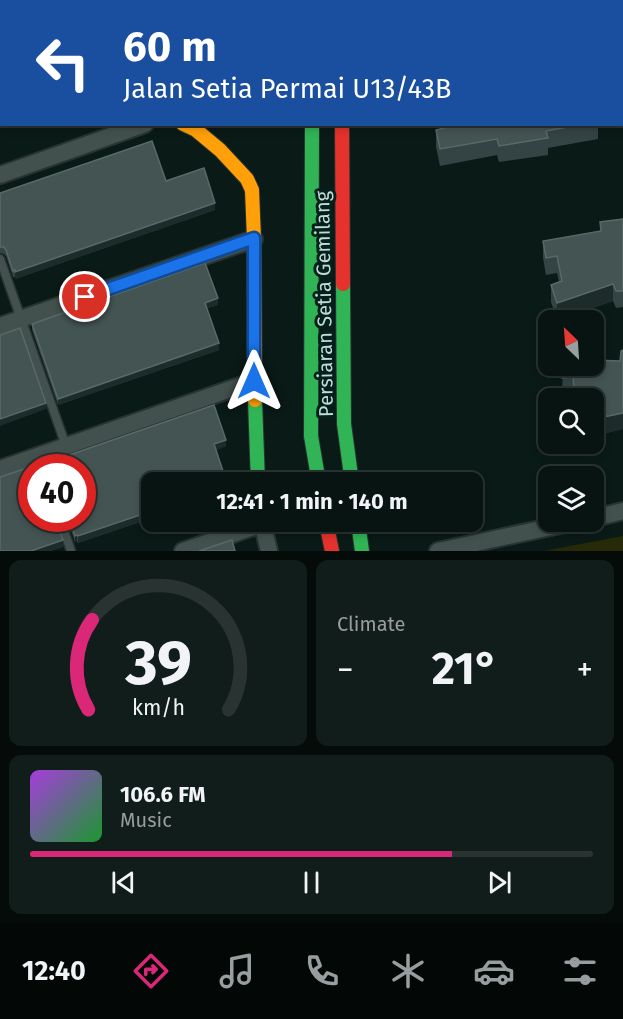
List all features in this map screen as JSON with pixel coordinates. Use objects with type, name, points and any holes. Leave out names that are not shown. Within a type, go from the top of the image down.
[{"type":"street","points":[[0,175],[139,126]]},
{"type":"street","points":[[187,126],[196,130],[220,150],[247,179],[252,190],[258,472]]},
{"type":"street","name":"Persiaran Setia Gemilang","points":[[312,126],[311,436],[318,472]]},
{"type":"street","name":"Persiaran Setia Gemilang","points":[[342,126],[344,424],[351,472]]},
{"type":"street","points":[[0,326],[254,238]]},
{"type":"street","points":[[54,454],[66,446],[254,381]]},
{"type":"street","points":[[0,468],[18,465]]},
{"type":"street","points":[[604,516],[623,512]]},
{"type":"street","points":[[438,551],[538,530]]},
{"type":"street","points":[[183,551],[237,532]]},
{"type":"street","points":[[264,532],[268,551]]},
{"type":"street","points":[[329,532],[332,551]]},
{"type":"street","points":[[359,532],[362,551]]},
{"type":"lane","points":[[0,259],[66,446]]},
{"type":"lane","points":[[64,532],[71,551]]},
{"type":"green space","points":[[623,536],[623,551],[544,551]]},
{"type":"building","points":[[572,126],[546,131],[548,138],[499,146],[497,139],[440,149],[436,130],[448,127]]},
{"type":"building","points":[[152,141],[166,181],[204,168],[215,203],[13,271],[6,250],[0,247],[0,193]]},
{"type":"building","points":[[623,219],[623,291],[616,291],[613,284],[557,303],[551,285],[562,281],[557,256],[546,258],[543,241],[601,231],[600,222]]},
{"type":"building","points":[[205,263],[218,298],[205,303],[219,343],[58,399],[32,324]]},
{"type":"building","points":[[20,328],[46,403],[0,419],[0,335]]},
{"type":"building","points":[[623,350],[623,413],[604,417],[604,388],[574,388],[573,377],[562,378],[562,376],[604,376],[604,360],[620,361]]},
{"type":"building","points":[[214,405],[226,440],[214,444],[223,472],[141,472],[141,515],[96,530],[96,454],[72,454]]},
{"type":"building","points":[[18,471],[18,532],[60,532],[63,540],[31,551],[0,551],[0,477]]},
{"type":"building","points":[[74,532],[90,532],[78,536],[75,536]]},
{"type":"building","points":[[232,540],[235,551],[199,551]]},
{"type":"traffic: fast","points":[[312,126],[311,436],[317,472]]},
{"type":"traffic: fast","points":[[343,284],[344,424],[351,472]]},
{"type":"traffic: fast","points":[[255,400],[258,472]]},
{"type":"traffic: fast","points":[[359,532],[362,551]]},
{"type":"traffic: slow","points":[[187,126],[196,130],[220,150],[247,179],[252,190],[255,400]]},
{"type":"traffic: jam","points":[[342,126],[343,284]]},
{"type":"traffic: jam","points":[[328,532],[332,551]]},
{"type":"route","points":[[85,297],[254,238],[254,381]]}]
